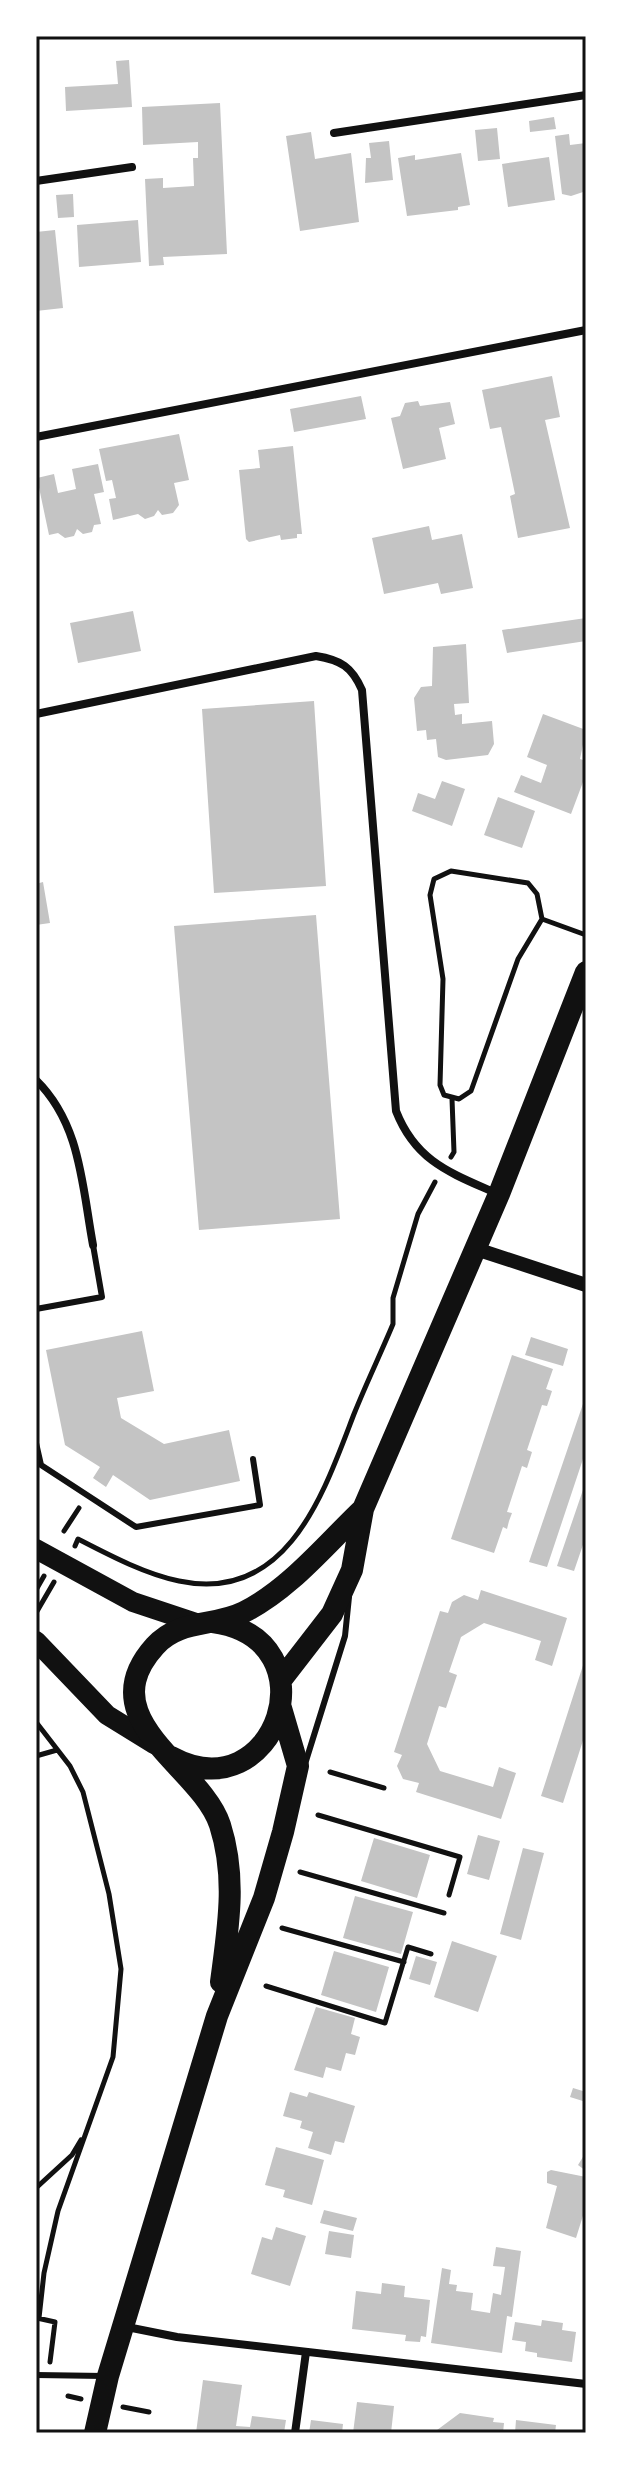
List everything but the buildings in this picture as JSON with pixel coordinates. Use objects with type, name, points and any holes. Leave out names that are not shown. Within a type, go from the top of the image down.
[{"type":"highway","points":[[281,1680],[332,1614],[352,1570],[363,1509],[473,1248],[499,1194],[586,972]]},
{"type":"highway","points":[[217,2016],[231,1911],[231,1862],[219,1821],[205,1798],[145,1730],[136,1705],[140,1669],[164,1637],[204,1622],[243,1613],[275,1592],[363,1509]]},
{"type":"highway","points":[[95,2433],[108,2376],[217,2016],[264,1898],[298,1766],[281,1708],[281,1680],[272,1657],[241,1629],[204,1622]]},
{"type":"highway","points":[[161,1750],[195,1767],[234,1764],[253,1753],[269,1738],[281,1708]]},
{"type":"main road","points":[[36,1549],[133,1602],[204,1622]]},
{"type":"main road","points":[[36,1641],[107,1715],[161,1750]]},
{"type":"street","points":[[334,133],[586,95]]},
{"type":"street","points":[[36,181],[132,167]]},
{"type":"street","points":[[36,437],[586,330]]},
{"type":"street","points":[[36,714],[316,656],[337,659],[349,667],[362,690],[396,1111],[406,1137],[419,1150],[443,1169],[499,1194]]},
{"type":"street","points":[[36,1080],[58,1104],[73,1134],[93,1245]]},
{"type":"street","points":[[473,1248],[586,1285]]},
{"type":"street","points":[[124,2326],[177,2337],[586,2384]]},
{"type":"street","points":[[295,2433],[306,2352]]},
{"type":"lane","points":[[36,1309],[102,1297],[93,1245]]},
{"type":"lane","points":[[36,1443],[41,1465],[136,1527],[260,1505],[253,1459]]},
{"type":"lane","points":[[283,1832],[345,1636],[352,1570]]},
{"type":"lane","points":[[36,2375],[108,2376]]},
{"type":"path","points":[[451,871],[528,883],[537,894],[542,919],[518,959],[471,1091],[466,1097],[452,1099],[444,1095],[440,1085],[443,979],[430,886],[441,873],[451,871]]},
{"type":"path","points":[[542,919],[586,935]]},
{"type":"path","points":[[452,1099],[454,1152]]},
{"type":"path","points":[[78,1539],[179,1581],[230,1581],[266,1565],[299,1536],[320,1503],[393,1324],[393,1298],[418,1214],[435,1183]]},
{"type":"path","points":[[36,1722],[83,1792],[109,1894],[121,1969],[113,2057],[58,2211],[44,2273],[38,2318],[55,2322],[49,2375]]},
{"type":"path","points":[[36,1756],[57,1750]]},
{"type":"path","points":[[330,1772],[384,1788]]},
{"type":"path","points":[[318,1815],[460,1857],[449,1895]]},
{"type":"path","points":[[300,1872],[444,1913]]},
{"type":"path","points":[[282,1928],[404,1962]]},
{"type":"path","points":[[266,1986],[385,2023],[408,1947],[431,1954]]},
{"type":"path","points":[[36,2188],[72,2155],[87,2131]]}]
